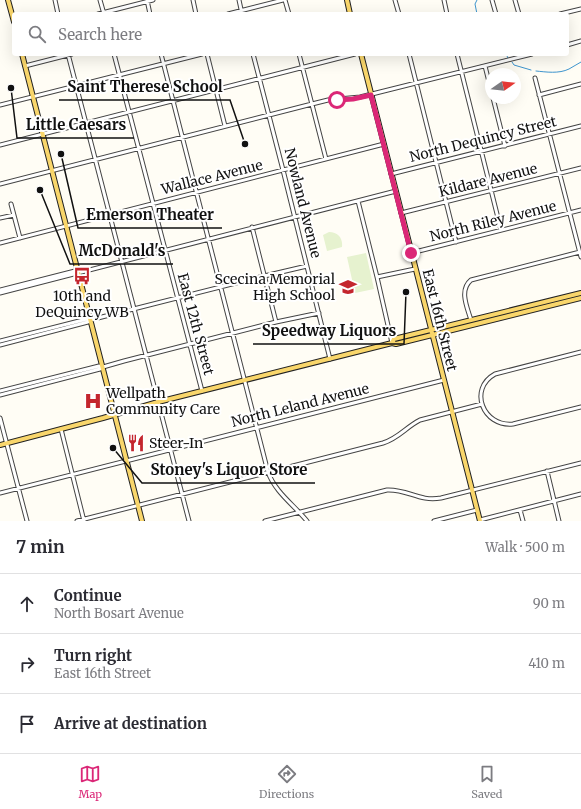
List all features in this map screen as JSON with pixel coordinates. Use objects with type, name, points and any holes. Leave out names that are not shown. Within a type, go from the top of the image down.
[{"type":"main road","points":[[8,0],[12,15]]},
{"type":"main road","points":[[347,0],[350,12]]},
{"type":"main road","points":[[22,56],[142,521]]},
{"type":"main road","name":"East 16th Street","points":[[361,56],[480,521]]},
{"type":"main road","points":[[0,445],[115,415],[158,402],[330,358],[392,343],[396,344],[471,320],[581,293]]},
{"type":"main road","points":[[432,333],[581,298]]},
{"type":"street","points":[[54,0],[57,12]]},
{"type":"street","points":[[100,0],[104,12]]},
{"type":"street","points":[[108,12],[152,0]]},
{"type":"street","points":[[193,0],[196,12]]},
{"type":"street","points":[[239,0],[242,12],[284,0],[288,12]]},
{"type":"street","points":[[395,0],[398,12]]},
{"type":"street","points":[[444,0],[447,12]]},
{"type":"street","points":[[492,0],[495,12]]},
{"type":"street","points":[[515,0],[518,12]]},
{"type":"street","points":[[147,1],[150,12]]},
{"type":"street","points":[[568,12],[581,9]]},
{"type":"street","points":[[569,44],[581,41]]},
{"type":"street","points":[[25,66],[62,56]]},
{"type":"street","points":[[70,56],[95,159],[189,521]]},
{"type":"street","name":"East 12th Street","points":[[115,56],[202,391]]},
{"type":"street","points":[[161,56],[268,472],[276,488],[307,521]]},
{"type":"street","points":[[0,105],[194,56]]},
{"type":"street","points":[[208,56],[225,126]]},
{"type":"street","name":"Nowland Avenue","points":[[254,56],[330,358]]},
{"type":"street","points":[[300,56],[326,159]]},
{"type":"street","points":[[0,145],[347,56]]},
{"type":"street","points":[[409,56],[456,242]]},
{"type":"street","points":[[458,56],[501,230]]},
{"type":"street","points":[[0,184],[328,100],[353,99],[371,95],[522,56]]},
{"type":"street","points":[[535,78],[581,257]]},
{"type":"street","points":[[539,95],[581,84]]},
{"type":"street","points":[[494,104],[505,146]]},
{"type":"street","name":"North Dequincy Street","points":[[391,174],[581,126]]},
{"type":"street","name":"Wallace Avenue","points":[[0,243],[384,144]]},
{"type":"street","name":"Kildare Avenue","points":[[401,213],[581,168]]},
{"type":"street","points":[[0,293],[75,271],[78,272],[396,191]]},
{"type":"street","points":[[358,201],[392,343]]},
{"type":"street","points":[[11,204],[20,238]]},
{"type":"street","name":"North Riley Avenue","points":[[411,253],[581,210]]},
{"type":"street","points":[[0,218],[14,215]]},
{"type":"street","points":[[252,227],[276,322]]},
{"type":"street","points":[[471,320],[464,295],[464,290],[468,282],[475,278],[580,252]]},
{"type":"street","points":[[0,345],[88,319],[90,320],[307,266]]},
{"type":"street","points":[[377,277],[415,269]]},
{"type":"street","points":[[0,290],[24,286]]},
{"type":"street","points":[[0,394],[99,366],[102,367],[276,322],[319,313]]},
{"type":"street","points":[[0,341],[36,334]]},
{"type":"street","points":[[581,352],[495,374],[483,386],[481,396],[482,404],[486,412],[500,423],[508,424],[581,407]]},
{"type":"street","name":"North Leland Avenue","points":[[0,492],[444,380]]},
{"type":"street","points":[[0,391],[48,381]]},
{"type":"street","points":[[77,521],[383,443],[396,437],[418,421],[482,404]]},
{"type":"street","points":[[0,418],[27,521]]},
{"type":"street","points":[[61,429],[84,520]]},
{"type":"street","points":[[265,521],[387,490],[401,491],[421,498],[441,498],[581,463]]},
{"type":"street","points":[[547,472],[559,521]]},
{"type":"street","points":[[480,521],[581,494]]},
{"type":"street","points":[[434,521],[477,510]]},
{"type":"street","points":[[520,510],[523,521]]},
{"type":"green space","points":[[329,232],[337,234],[341,238],[342,247],[327,251],[323,235]]},
{"type":"green space","points":[[366,253],[374,289],[355,293],[347,257]]},
{"type":"waterway","points":[[477,0],[475,4],[477,12]]},
{"type":"waterway","points":[[512,62],[514,65],[531,70]]},
{"type":"waterway","points":[[536,71],[561,72],[581,62]]},
{"type":"place","name":"Little Caesars","points":[[11,88]]},
{"type":"place","name":"Saint Therese School","points":[[245,144]]},
{"type":"place","name":"Emerson Theater","points":[[61,154]]},
{"type":"place","name":"McDonald's","points":[[40,190]]},
{"type":"place","name":"10th and DeQuincy WB","points":[[82,276]]},
{"type":"place","name":"Scecina Memorial High School","points":[[348,287]]},
{"type":"place","name":"Speedway Liquors","points":[[406,292]]},
{"type":"place","name":"Wellpath Community Care","points":[[93,401]]},
{"type":"place","name":"Steer-In","points":[[136,443]]},
{"type":"place","name":"Stoney's Liquor Store","points":[[113,448]]},
{"type":"route","points":[[337,100],[360,98],[371,95],[411,253]]}]
